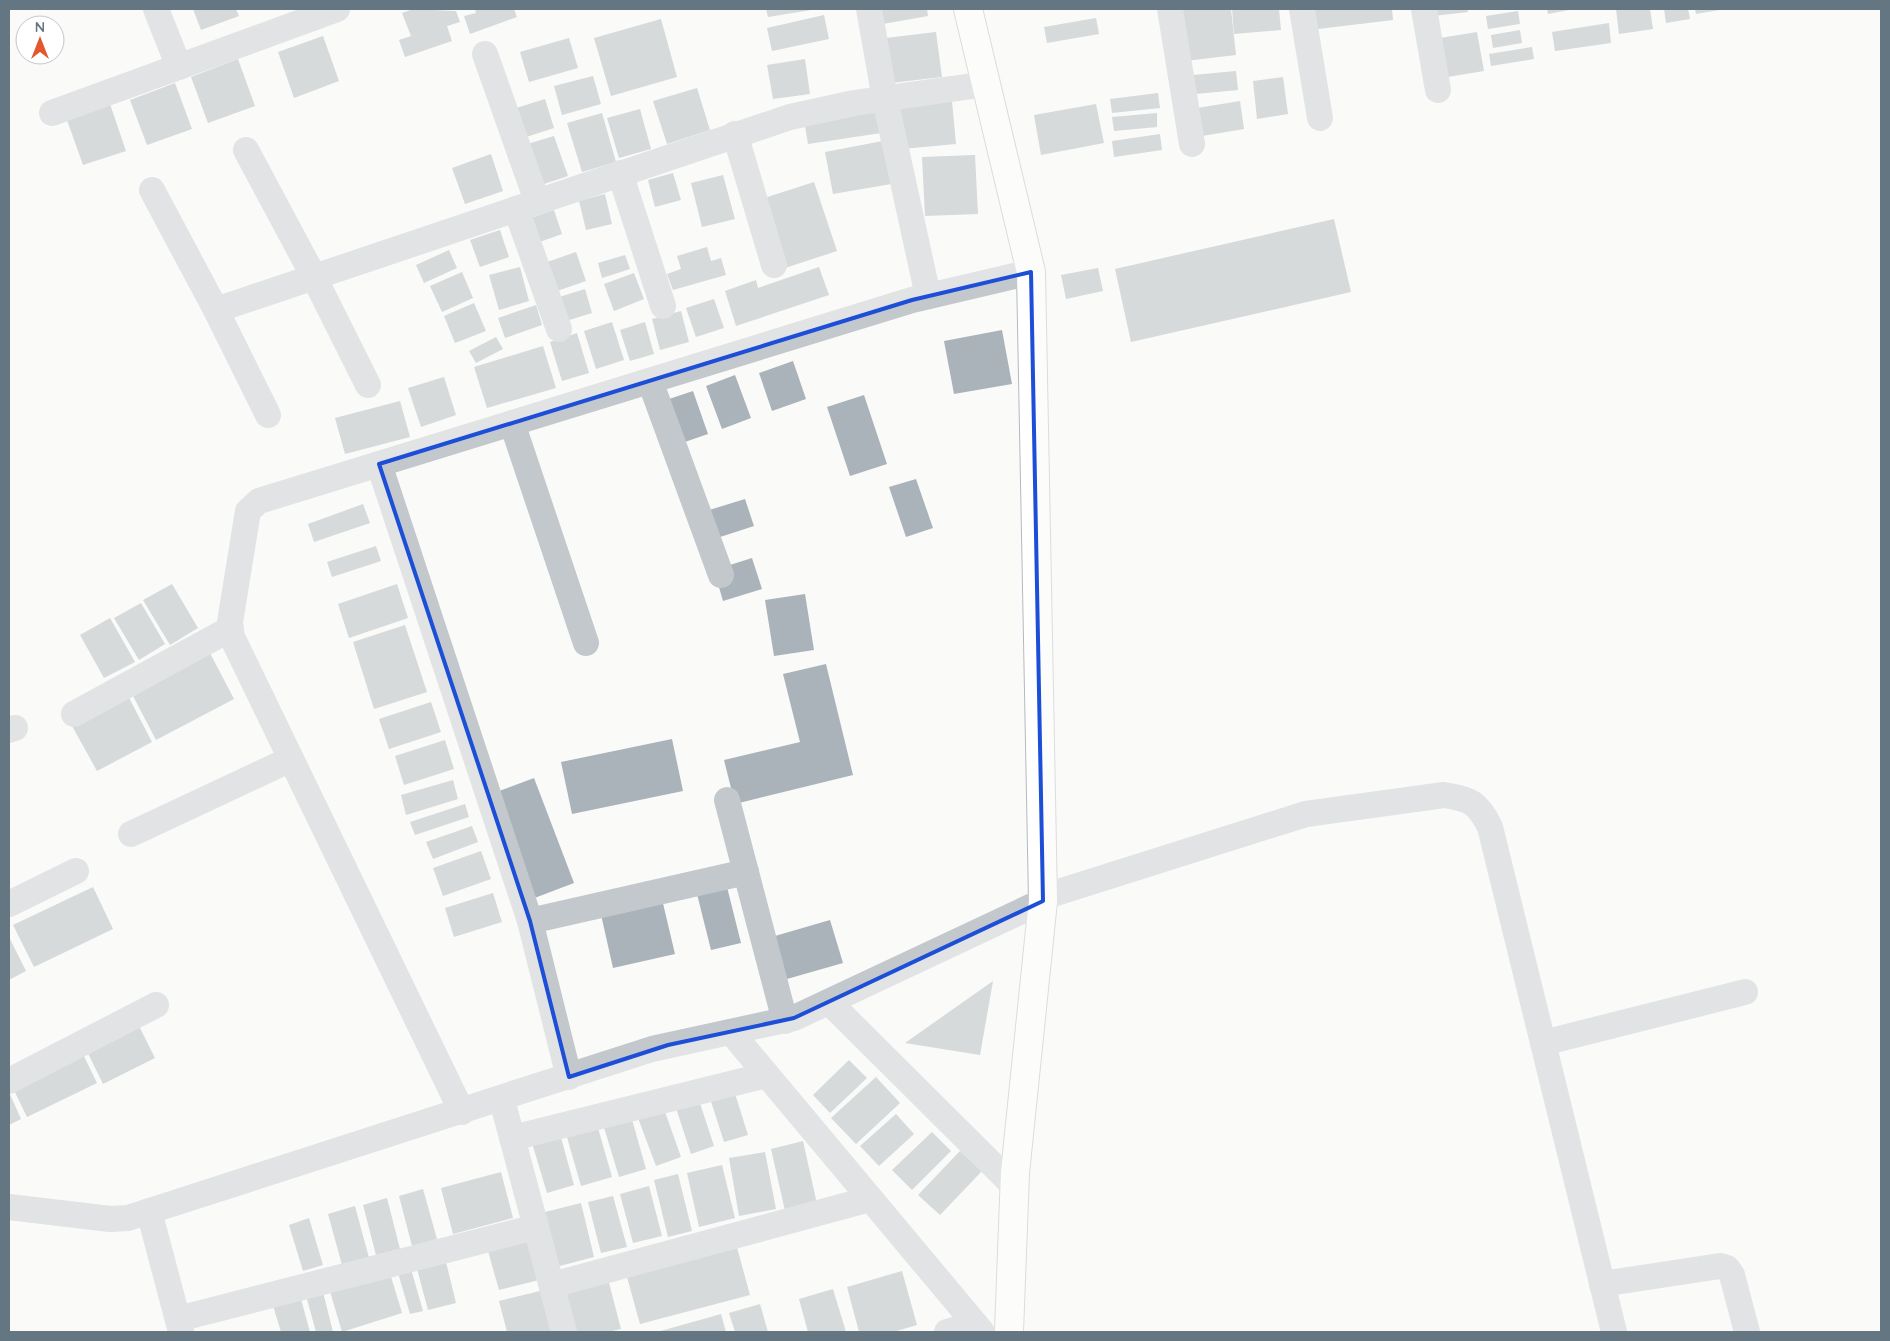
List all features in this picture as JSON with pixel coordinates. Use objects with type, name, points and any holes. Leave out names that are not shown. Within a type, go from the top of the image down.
[{"type":"street","points":[[156,9],[179,66]]},
{"type":"street","points":[[52,113],[337,9]]},
{"type":"street","points":[[869,9],[885,98],[928,296]]},
{"type":"street","points":[[968,9],[1031,272],[1043,899],[1014,1186],[1009,1332]]},
{"type":"street","points":[[1170,9],[1192,144]]},
{"type":"street","points":[[1302,9],[1320,118]]},
{"type":"street","points":[[1424,9],[1438,90]]},
{"type":"street","points":[[485,54],[559,329]]},
{"type":"street","points":[[216,310],[735,134],[821,109],[986,84]]},
{"type":"street","points":[[735,134],[774,265]]},
{"type":"street","points":[[246,150],[314,277],[368,385]]},
{"type":"street","points":[[620,173],[663,306]]},
{"type":"street","points":[[152,190],[216,310],[268,415]]},
{"type":"street","points":[[462,1112],[232,636],[230,629],[246,519],[252,505],[512,423],[928,296],[1031,272]]},
{"type":"street","points":[[650,381],[721,575]]},
{"type":"street","points":[[512,423],[586,643]]},
{"type":"street","points":[[380,464],[530,921],[569,1077]]},
{"type":"street","points":[[74,714],[230,629]]},
{"type":"street","points":[[130,834],[291,759]]},
{"type":"street","points":[[9,1207],[119,1219],[149,1211],[502,1100],[652,1050],[785,1021],[829,1002],[1043,899],[1306,814],[1444,796],[1464,798],[1480,808],[1490,828],[1614,1332]]},
{"type":"street","points":[[727,800],[785,1021]]},
{"type":"street","points":[[9,904],[76,871]]},
{"type":"street","points":[[530,921],[746,872]]},
{"type":"street","points":[[1543,1043],[1746,992]]},
{"type":"street","points":[[829,1002],[1014,1186]]},
{"type":"street","points":[[9,1082],[156,1005]]},
{"type":"street","points":[[731,1032],[979,1328]]},
{"type":"street","points":[[512,1138],[766,1075]]},
{"type":"street","points":[[502,1100],[564,1332]]},
{"type":"street","points":[[552,1285],[870,1199]]},
{"type":"street","points":[[149,1211],[180,1326],[536,1227]]},
{"type":"street","points":[[1602,1284],[1712,1266],[1727,1268],[1732,1275],[1747,1332]]},
{"type":"street","points":[[947,1332],[979,1328]]},
{"type":"highlighted area","points":[[1031,272],[1043,901],[794,1018],[668,1045],[569,1077],[530,921],[379,464],[912,300]]},
{"type":"building","points":[[193,9],[236,9],[239,16],[201,30]]},
{"type":"building","points":[[413,9],[456,11],[460,22],[447,26],[452,41],[405,57],[399,40],[411,36],[402,13]]},
{"type":"building","points":[[475,9],[514,9],[517,17],[470,34],[464,16],[476,13]]},
{"type":"building","points":[[766,9],[811,9],[811,10],[768,17]]},
{"type":"building","points":[[880,9],[927,9],[928,16],[883,24]]},
{"type":"building","points":[[1179,9],[1231,9],[1236,55],[1185,61]]},
{"type":"building","points":[[1232,9],[1279,9],[1281,30],[1234,34]]},
{"type":"building","points":[[1308,9],[1392,9],[1393,20],[1310,30]]},
{"type":"building","points":[[1432,9],[1467,9],[1468,12],[1433,16]]},
{"type":"building","points":[[1547,9],[1569,9],[1569,10],[1548,14]]},
{"type":"building","points":[[1616,9],[1650,9],[1653,29],[1619,34]]},
{"type":"building","points":[[1664,9],[1688,9],[1690,19],[1666,23]]},
{"type":"building","points":[[1695,9],[1719,9],[1719,10],[1696,14]]},
{"type":"building","points":[[1518,11],[1520,24],[1488,29],[1486,16]]},
{"type":"building","points":[[824,15],[829,39],[772,51],[767,28]]},
{"type":"building","points":[[1096,18],[1099,34],[1047,43],[1044,27]]},
{"type":"building","points":[[661,19],[677,77],[611,96],[594,38]]},
{"type":"building","points":[[1609,23],[1611,43],[1555,51],[1552,32]]},
{"type":"building","points":[[1520,30],[1522,43],[1493,48],[1491,35]]},
{"type":"building","points":[[936,32],[942,77],[891,83],[886,38]]},
{"type":"building","points":[[1477,32],[1484,71],[1441,78],[1434,39]]},
{"type":"building","points":[[323,36],[339,81],[294,98],[278,52]]},
{"type":"building","points":[[569,38],[578,68],[529,82],[520,52]]},
{"type":"building","points":[[1532,47],[1534,59],[1491,66],[1489,54]]},
{"type":"building","points":[[238,59],[255,106],[208,123],[191,77]]},
{"type":"building","points":[[805,59],[810,94],[773,99],[767,65]]},
{"type":"building","points":[[1236,71],[1238,90],[1195,94],[1193,75]]},
{"type":"building","points":[[593,76],[601,104],[562,115],[554,86]]},
{"type":"building","points":[[1283,77],[1288,114],[1257,119],[1253,81]]},
{"type":"building","points":[[175,83],[192,129],[147,145],[130,100]]},
{"type":"building","points":[[697,88],[710,130],[667,144],[653,101]]},
{"type":"building","points":[[1158,93],[1160,108],[1112,113],[1110,99]]},
{"type":"building","points":[[545,99],[554,128],[523,138],[513,109]]},
{"type":"building","points":[[952,101],[956,144],[902,149],[899,106]]},
{"type":"building","points":[[1240,101],[1244,129],[1196,137],[1191,109]]},
{"type":"building","points":[[110,104],[126,151],[83,165],[67,120]]},
{"type":"building","points":[[1096,104],[1104,143],[1041,155],[1034,115]]},
{"type":"building","points":[[884,107],[888,132],[808,144],[804,120]]},
{"type":"building","points":[[640,109],[651,149],[619,158],[607,118]]},
{"type":"building","points":[[602,113],[616,162],[582,172],[567,123]]},
{"type":"building","points":[[1157,113],[1157,127],[1114,131],[1112,117]]},
{"type":"building","points":[[1160,134],[1162,150],[1114,157],[1112,141]]},
{"type":"building","points":[[554,136],[568,176],[538,186],[524,145]]},
{"type":"building","points":[[888,140],[897,183],[833,194],[825,152]]},
{"type":"building","points":[[491,154],[503,191],[465,204],[452,168]]},
{"type":"building","points":[[975,155],[978,214],[925,216],[922,157]]},
{"type":"building","points":[[673,173],[681,200],[655,207],[648,180]]},
{"type":"building","points":[[723,175],[735,219],[702,227],[691,183]]},
{"type":"building","points":[[814,182],[837,251],[785,268],[761,199]]},
{"type":"building","points":[[605,194],[612,224],[586,230],[579,201]]},
{"type":"building","points":[[554,210],[562,234],[537,243],[528,219]]},
{"type":"building","points":[[1334,219],[1351,292],[1131,342],[1115,269]]},
{"type":"building","points":[[500,230],[509,257],[480,267],[470,240]]},
{"type":"building","points":[[707,247],[711,261],[721,258],[726,275],[673,290],[667,274],[681,269],[677,256]]},
{"type":"building","points":[[449,250],[457,268],[424,283],[416,265]]},
{"type":"building","points":[[576,252],[586,281],[557,291],[547,262]]},
{"type":"building","points":[[625,255],[630,269],[602,278],[598,263]]},
{"type":"building","points":[[520,267],[529,301],[499,310],[489,275]]},
{"type":"building","points":[[819,267],[829,295],[736,326],[725,291],[756,280],[758,288]]},
{"type":"building","points":[[1098,268],[1103,291],[1066,299],[1061,275]]},
{"type":"building","points":[[462,272],[473,298],[442,312],[430,286]]},
{"type":"building","points":[[634,273],[644,299],[614,311],[604,284]]},
{"type":"building","points":[[585,289],[592,313],[563,322],[556,298]]},
{"type":"building","points":[[714,299],[724,328],[696,337],[686,308]]},
{"type":"building","points":[[474,303],[486,331],[455,343],[444,316]]},
{"type":"building","points":[[536,305],[542,325],[505,338],[498,318]]},
{"type":"building","points":[[681,311],[689,342],[660,350],[652,319]]},
{"type":"building","points":[[612,322],[624,360],[596,369],[584,331]]},
{"type":"building","points":[[645,322],[654,354],[630,361],[620,330]]},
{"type":"building","points":[[1002,330],[1012,384],[954,394],[944,341]]},
{"type":"building","points":[[577,333],[589,373],[562,381],[550,342]]},
{"type":"building","points":[[496,337],[503,349],[476,363],[469,351]]},
{"type":"building","points":[[543,346],[556,388],[487,408],[474,367]]},
{"type":"building","points":[[793,361],[806,399],[772,411],[759,373]]},
{"type":"building","points":[[735,375],[751,418],[722,429],[706,386]]},
{"type":"building","points":[[444,377],[456,415],[421,427],[408,388]]},
{"type":"building","points":[[693,391],[708,434],[679,444],[663,401]]},
{"type":"building","points":[[864,395],[887,464],[850,476],[827,407]]},
{"type":"building","points":[[400,401],[410,437],[345,454],[335,418]]},
{"type":"building","points":[[916,479],[933,528],[906,537],[889,487]]},
{"type":"building","points":[[745,499],[754,526],[714,539],[706,511]]},
{"type":"building","points":[[363,504],[370,523],[314,542],[308,524]]},
{"type":"building","points":[[376,546],[381,561],[332,577],[327,562]]},
{"type":"building","points":[[752,558],[762,589],[723,601],[714,570]]},
{"type":"building","points":[[172,584],[198,628],[170,645],[143,600]]},
{"type":"building","points":[[397,584],[408,618],[349,638],[338,604]]},
{"type":"building","points":[[805,594],[814,650],[774,656],[765,600]]},
{"type":"building","points":[[141,603],[165,644],[139,660],[114,618]]},
{"type":"building","points":[[110,618],[135,662],[104,678],[80,635]]},
{"type":"building","points":[[405,625],[427,692],[374,709],[353,642]]},
{"type":"building","points":[[210,653],[234,699],[156,740],[132,694]]},
{"type":"building","points":[[826,664],[853,775],[735,804],[724,760],[800,742],[783,674]]},
{"type":"building","points":[[127,694],[152,742],[97,771],[71,724]]},
{"type":"building","points":[[431,702],[441,732],[389,749],[379,719]]},
{"type":"building","points":[[672,739],[683,791],[572,814],[561,762]]},
{"type":"building","points":[[445,740],[454,769],[404,785],[395,756]]},
{"type":"building","points":[[534,778],[574,883],[524,902],[483,797]]},
{"type":"building","points":[[453,780],[458,799],[406,815],[401,795]]},
{"type":"building","points":[[465,804],[469,817],[415,835],[410,822]]},
{"type":"building","points":[[472,826],[478,842],[433,859],[426,842]]},
{"type":"building","points":[[481,851],[491,879],[443,896],[433,868]]},
{"type":"building","points":[[726,883],[741,943],[711,950],[696,890]]},
{"type":"building","points":[[93,887],[113,929],[34,967],[13,925]]},
{"type":"building","points":[[493,893],[502,922],[454,937],[445,908]]},
{"type":"building","points":[[661,895],[675,954],[613,968],[600,910]]},
{"type":"building","points":[[830,920],[843,963],[787,979],[775,936]]},
{"type":"building","points":[[9,937],[26,971],[9,980]]},
{"type":"building","points":[[993,981],[980,1055],[905,1043]]},
{"type":"building","points":[[133,1014],[155,1058],[103,1084],[81,1039]]},
{"type":"building","points":[[76,1040],[97,1083],[27,1117],[9,1080]]},
{"type":"building","points":[[849,1060],[867,1078],[830,1113],[813,1095]]},
{"type":"building","points":[[876,1077],[900,1103],[856,1144],[831,1118]]},
{"type":"building","points":[[732,1084],[748,1135],[724,1142],[708,1092]]},
{"type":"building","points":[[9,1092],[21,1119],[9,1125]]},
{"type":"building","points":[[697,1094],[714,1146],[691,1154],[674,1102]]},
{"type":"building","points":[[664,1109],[681,1157],[656,1166],[638,1118]]},
{"type":"building","points":[[896,1114],[914,1134],[879,1166],[860,1146]]},
{"type":"building","points":[[631,1116],[646,1169],[619,1177],[603,1124]]},
{"type":"building","points":[[596,1121],[612,1177],[581,1186],[565,1130]]},
{"type":"building","points":[[932,1132],[951,1151],[912,1190],[892,1170]]},
{"type":"building","points":[[560,1134],[574,1185],[547,1193],[532,1143]]},
{"type":"building","points":[[803,1141],[817,1204],[785,1211],[771,1149]]},
{"type":"building","points":[[960,1151],[982,1171],[940,1215],[918,1195]]},
{"type":"building","points":[[765,1152],[776,1209],[739,1216],[729,1158]]},
{"type":"building","points":[[722,1165],[735,1218],[699,1227],[687,1173]]},
{"type":"building","points":[[501,1172],[513,1218],[453,1234],[441,1188]]},
{"type":"building","points":[[678,1174],[692,1231],[668,1237],[654,1180]]},
{"type":"building","points":[[649,1186],[662,1236],[633,1243],[620,1194]]},
{"type":"building","points":[[423,1189],[437,1239],[412,1246],[399,1196]]},
{"type":"building","points":[[613,1196],[627,1247],[601,1253],[588,1202]]},
{"type":"building","points":[[387,1198],[400,1249],[376,1255],[363,1205]]},
{"type":"building","points":[[581,1203],[594,1257],[556,1267],[541,1213]]},
{"type":"building","points":[[355,1206],[369,1258],[342,1265],[328,1214]]},
{"type":"building","points":[[309,1218],[323,1265],[303,1271],[289,1225]]},
{"type":"building","points":[[533,1239],[543,1279],[499,1290],[488,1251]]},
{"type":"building","points":[[735,1240],[750,1295],[640,1324],[625,1270]]},
{"type":"building","points":[[445,1258],[456,1303],[428,1310],[416,1265]]},
{"type":"building","points":[[409,1262],[423,1311],[410,1314],[396,1266]]},
{"type":"building","points":[[389,1270],[402,1313],[342,1332],[329,1288]]},
{"type":"building","points":[[902,1271],[917,1325],[893,1332],[859,1332],[847,1287]]},
{"type":"building","points":[[608,1279],[621,1329],[607,1332],[576,1332],[565,1290]]},
{"type":"building","points":[[322,1288],[333,1332],[316,1332],[305,1292]]},
{"type":"building","points":[[833,1289],[846,1332],[808,1332],[799,1299]]},
{"type":"building","points":[[544,1290],[554,1332],[507,1332],[499,1301]]},
{"type":"building","points":[[299,1292],[310,1332],[281,1332],[271,1299]]},
{"type":"building","points":[[760,1304],[768,1332],[735,1332],[729,1313]]},
{"type":"building","points":[[721,1314],[726,1332],[657,1332]]}]
